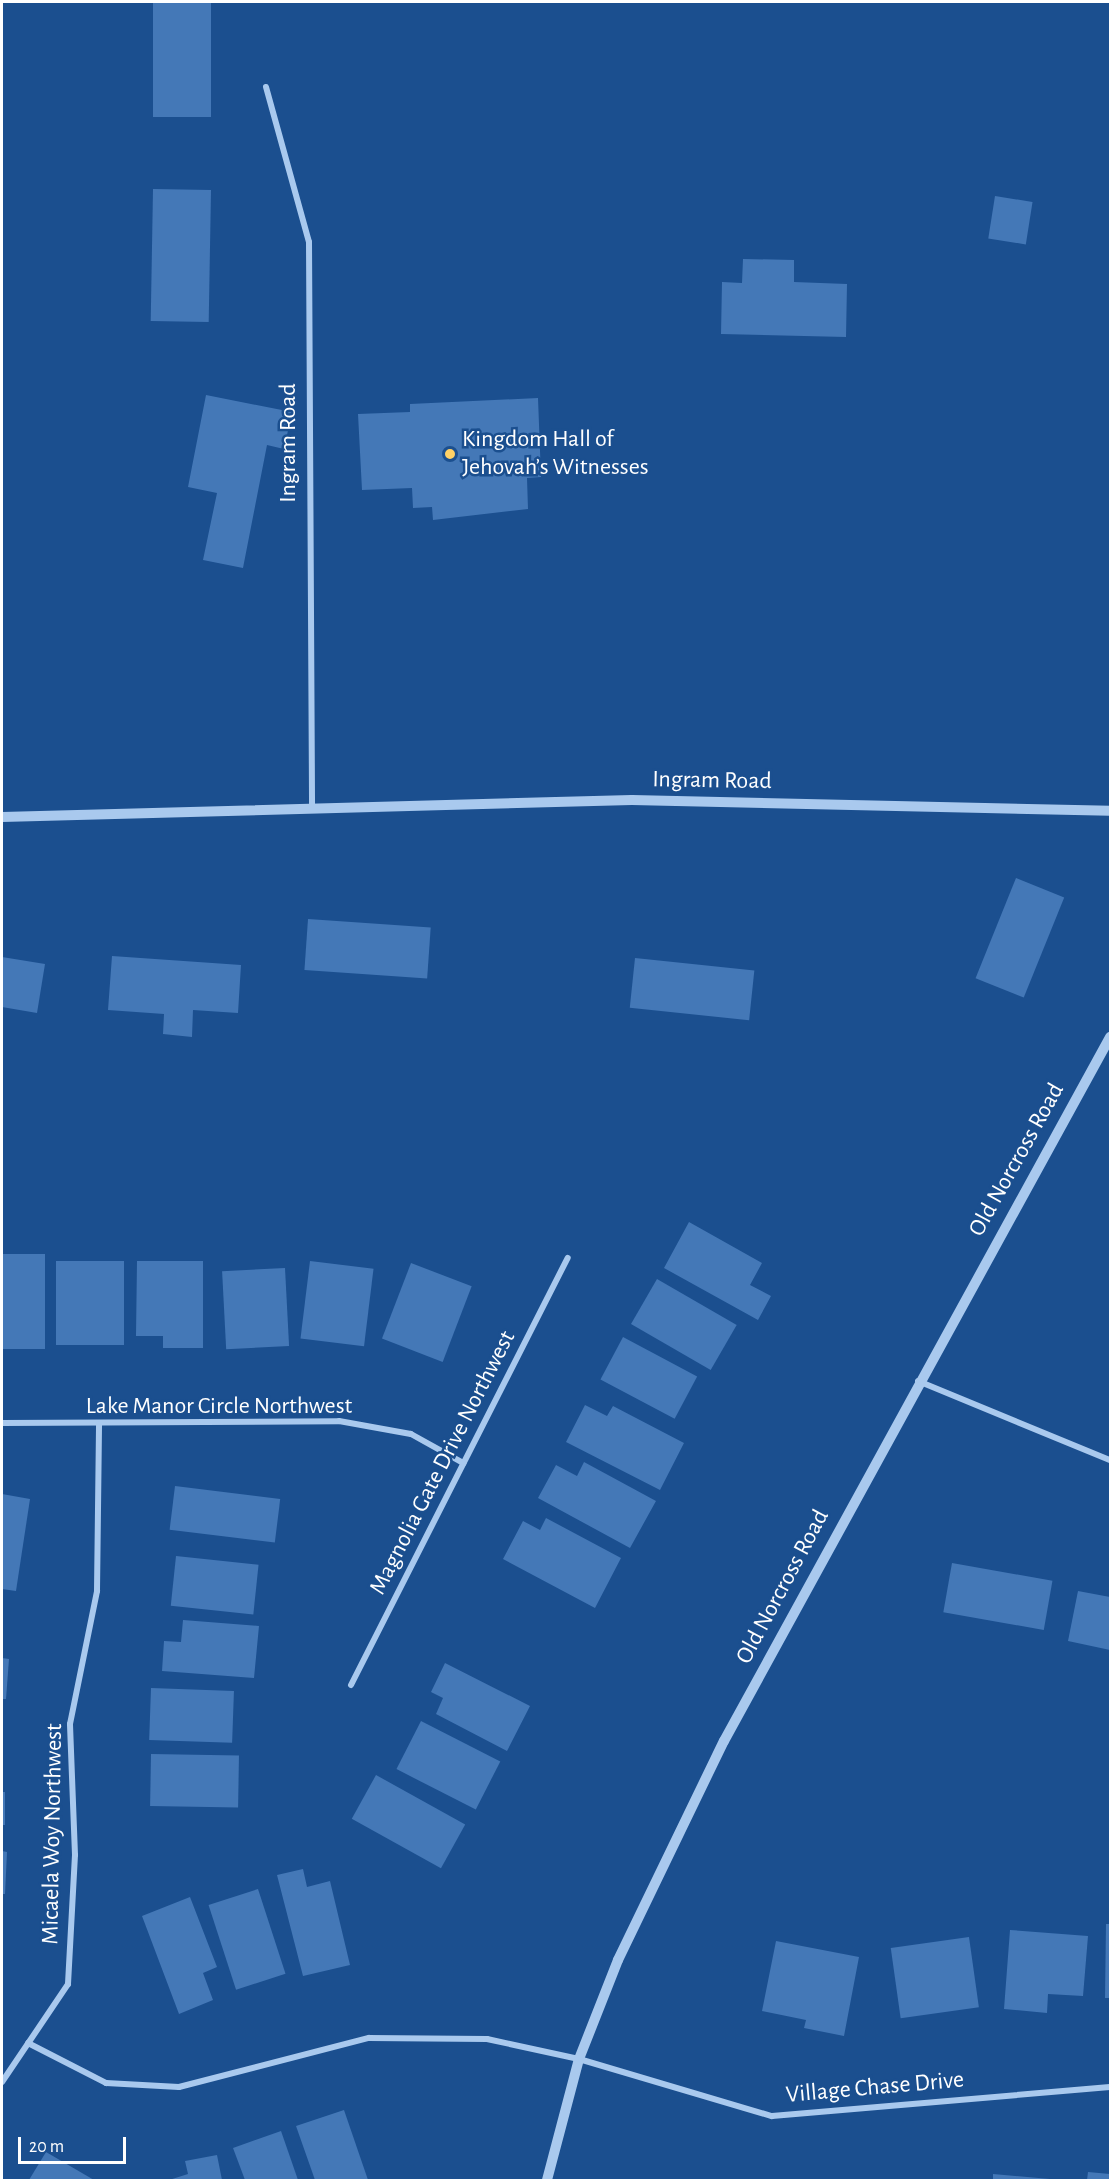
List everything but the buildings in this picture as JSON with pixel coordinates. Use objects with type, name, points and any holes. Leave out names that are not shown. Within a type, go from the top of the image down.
[{"type":"street","name":"Ingram Road","points":[[266,87],[309,242],[312,805]]},
{"type":"street","name":"Ingram Road","points":[[2,817],[312,805],[632,800],[1110,811]]},
{"type":"street","name":"Old Norcross Road","points":[[547,2181],[579,2059],[618,1960],[724,1741],[918,1381],[1110,1037]]},
{"type":"street","name":"Magnolia Gate Drive Northwest","points":[[351,1685],[568,1258]]},
{"type":"street","points":[[918,1381],[1110,1460]]},
{"type":"street","name":"Lake Manor Circle Northwest","points":[[2,1423],[339,1421],[411,1434],[463,1463]]},
{"type":"street","name":"Micaela Woy Northwest","points":[[2,2082],[68,1984],[75,1855],[70,1724],[97,1591],[99,1424]]},
{"type":"street","name":"Village Chase Drive","points":[[28,2043],[106,2083],[179,2087],[369,2038],[487,2039],[579,2059],[772,2116],[1110,2087]]},
{"type":"place","name":"Kingdom Hall of Jehovah’s Witnesses","points":[[450,454]]}]
